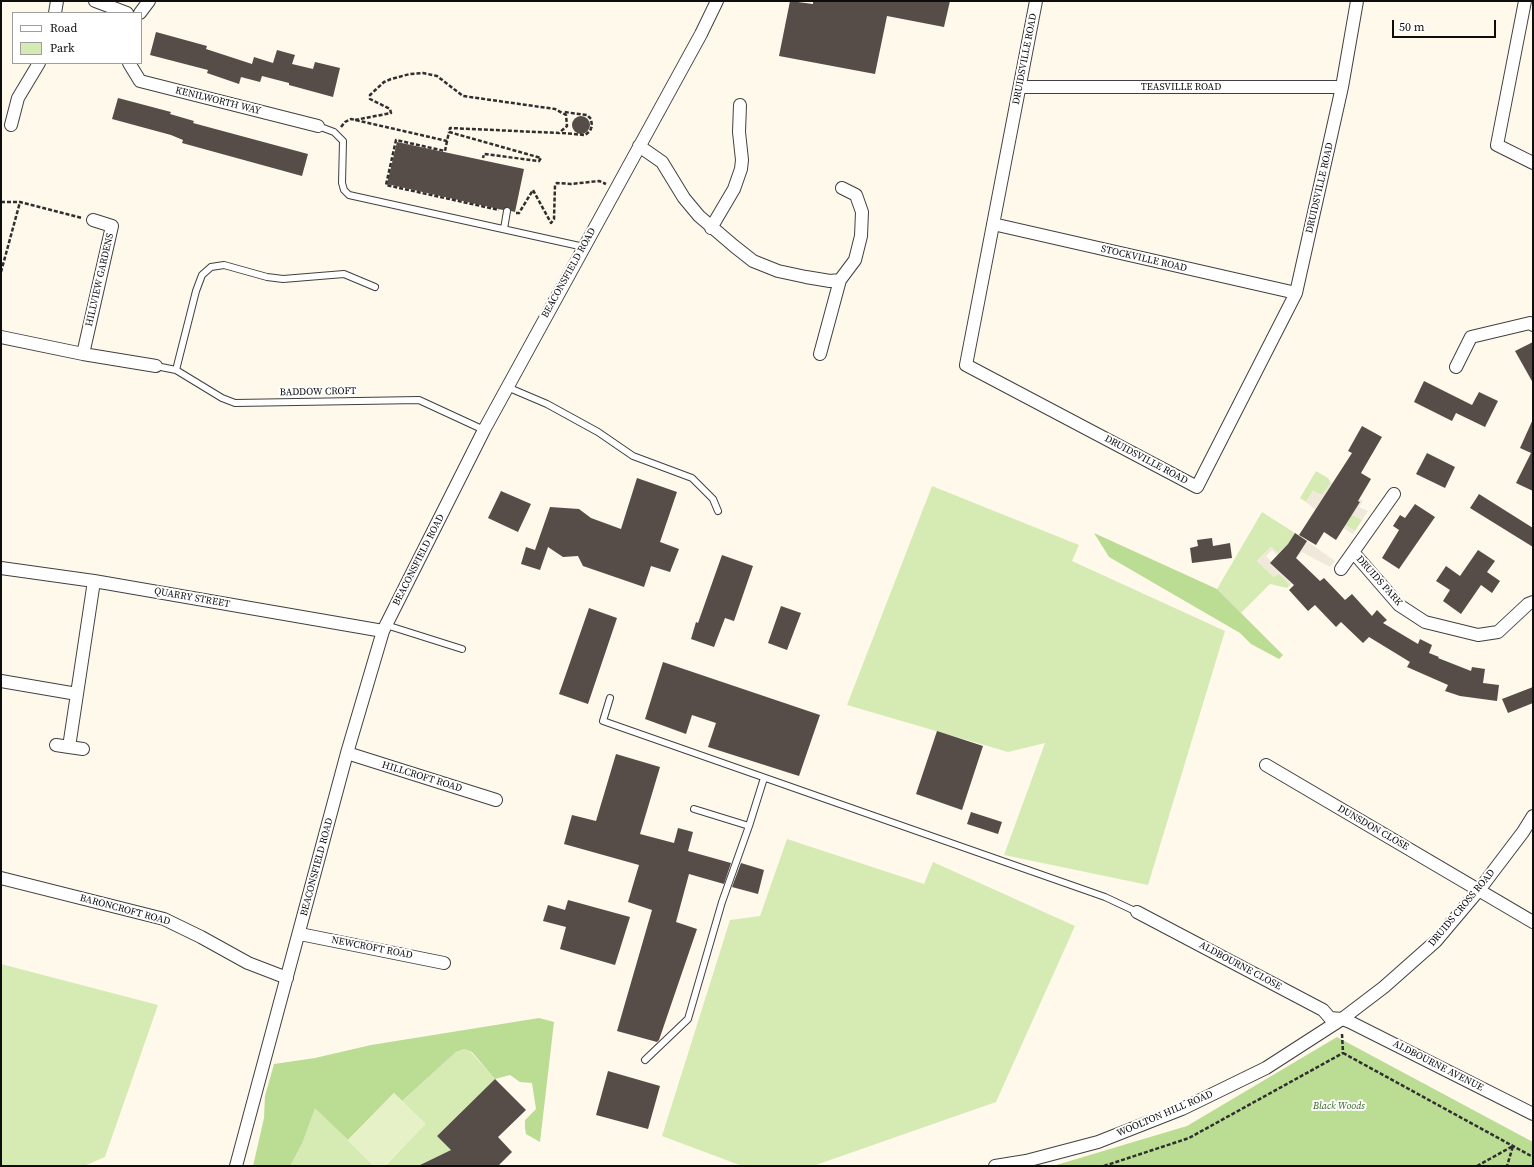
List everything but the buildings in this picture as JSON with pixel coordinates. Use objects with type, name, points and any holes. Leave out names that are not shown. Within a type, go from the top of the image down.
[{"type":"street","points":[[55,12],[57,1]]},
{"type":"street","points":[[94,1],[124,12]]},
{"type":"street","points":[[141,12],[148,1]]},
{"type":"street","name":"BEACONSFIELD ROAD","points":[[236,1166],[300,934],[347,753],[384,628],[484,430],[638,146],[701,34],[717,1]]},
{"type":"street","name":"DRUIDSVILLE ROAD","points":[[1036,1],[966,365],[1197,487],[1296,293],[1342,87],[1357,1]]},
{"type":"street","points":[[1525,1],[1497,145],[1533,163]]},
{"type":"street","points":[[11,125],[18,98],[37,64]]},
{"type":"street","name":"KENILWORTH WAY","points":[[129,64],[140,81],[318,126]]},
{"type":"street","name":"TEASVILLE ROAD","points":[[1020,87],[1342,87]]},
{"type":"street","points":[[711,228],[739,177],[742,160],[739,132],[740,105]]},
{"type":"street","points":[[638,146],[662,162],[684,198],[699,216],[711,228],[753,261],[778,271],[812,278],[840,280]]},
{"type":"street","points":[[820,354],[840,280],[856,260],[861,236],[862,212],[856,196],[842,188]]},
{"type":"street","name":"HILLVIEW GARDENS","points":[[83,354],[112,226],[93,220]]},
{"type":"street","name":"STOCKVILLE ROAD","points":[[992,224],[1296,293]]},
{"type":"street","points":[[1456,367],[1471,337],[1530,323],[1533,325]]},
{"type":"street","points":[[1,337],[83,354],[156,366]]},
{"type":"street","name":"DRUIDS PARK","points":[[1341,569],[1394,494]]},
{"type":"street","name":"DRUIDS PARK","points":[[1353,552],[1399,605],[1425,622],[1478,635],[1498,632],[1528,604],[1533,602]]},
{"type":"street","name":"QUARRY STREET","points":[[1,568],[94,581],[384,628]]},
{"type":"street","points":[[69,747],[94,581]]},
{"type":"street","points":[[1,681],[77,694]]},
{"type":"street","points":[[56,745],[83,749]]},
{"type":"street","name":"HILLCROFT ROAD","points":[[347,753],[496,800]]},
{"type":"street","name":"DUNSDON CLOSE","points":[[1266,765],[1533,922]]},
{"type":"street","name":"DRUIDS CROSS ROAD","points":[[1342,1019],[1384,987],[1436,942],[1479,890],[1523,832],[1533,816]]},
{"type":"street","name":"BARONCROFT ROAD","points":[[1,878],[164,919],[201,937],[248,963],[287,978]]},
{"type":"street","name":"ALDBOURNE CLOSE","points":[[1137,912],[1323,1010],[1330,1018],[1342,1019]]},
{"type":"street","name":"NEWCROFT ROAD","points":[[300,934],[444,963]]},
{"type":"street","name":"ALDBOURNE AVENUE","points":[[1342,1019],[1533,1114]]},
{"type":"street","name":"WOOLTON HILL ROAD","points":[[995,1166],[1026,1161],[1098,1142],[1182,1109],[1266,1068],[1342,1019]]},
{"type":"lane","points":[[318,126],[338,135],[344,145],[342,187],[349,195],[584,247]]},
{"type":"lane","points":[[504,229],[507,211]]},
{"type":"lane","points":[[176,370],[198,285],[202,275],[211,267],[224,265],[267,277],[284,279],[344,274],[375,287]]},
{"type":"lane","name":"BADDOW CROFT","points":[[156,366],[176,370],[222,398],[235,403],[419,400],[484,430]]},
{"type":"lane","points":[[507,388],[560,410],[598,432],[633,456],[692,478],[713,498],[718,511]]},
{"type":"lane","points":[[384,628],[462,649]]},
{"type":"lane","points":[[610,698],[602,721],[1105,897],[1137,912]]},
{"type":"lane","points":[[645,1060],[688,1019],[722,902],[764,778]]},
{"type":"lane","points":[[694,809],[749,826]]},
{"type":"path","points":[[355,120],[391,113],[390,109],[370,99],[370,95],[391,79],[410,74],[423,73],[437,76],[463,96],[587,115],[591,119],[592,126],[590,131],[585,135],[450,128],[445,151],[396,140],[386,185],[519,214],[533,190],[551,223],[554,219],[555,185],[557,183],[572,184],[599,181],[615,190]]},
{"type":"path","points":[[562,133],[568,122],[564,112]]},
{"type":"path","points":[[338,135],[345,122],[351,119],[447,141]]},
{"type":"path","points":[[449,132],[541,158],[540,161],[484,154],[483,158]]},
{"type":"path","points":[[1,202],[20,202],[93,220]]},
{"type":"path","points":[[1,272],[20,202]]},
{"type":"path","points":[[1342,1019],[1343,1053]]},
{"type":"path","points":[[1343,1053],[1533,1157]]},
{"type":"path","points":[[1104,1166],[1189,1138],[1343,1053]]},
{"type":"path","points":[[1477,1166],[1513,1146]]},
{"type":"path","points":[[1507,1166],[1513,1146]]},
{"type":"green space","points":[[1316,471],[1328,478],[1331,483],[1322,495],[1313,491],[1306,502],[1300,498]]},
{"type":"green space","points":[[932,486],[1079,545],[1072,561],[1225,631],[1148,885],[1004,855],[1045,743],[1008,752],[847,705]]},
{"type":"green space","points":[[1343,509],[1362,520],[1355,531],[1336,520]]},
{"type":"green space","points":[[1262,512],[1295,533],[1288,544],[1278,553],[1271,547],[1257,561],[1274,577],[1279,573],[1290,585],[1287,588],[1270,584],[1241,613],[1217,589]]},
{"type":"green space","points":[[1094,533],[1217,589],[1283,655],[1279,659],[1251,644],[1240,633],[1109,557]]},
{"type":"green space","points":[[787,839],[924,884],[933,862],[1075,926],[996,1102],[813,1166],[742,1166],[662,1136],[730,920],[760,916]]},
{"type":"green space","points":[[1,964],[158,1005],[105,1157],[84,1166],[1,1166]]},
{"type":"green space","points":[[539,1018],[554,1022],[540,1142],[526,1134],[525,1128],[525,1120],[536,1109],[532,1083],[520,1082],[510,1075],[495,1079],[472,1052],[464,1049],[456,1052],[402,1101],[394,1093],[348,1140],[315,1108],[302,1144],[290,1166],[253,1166],[264,1118],[265,1096],[274,1064],[315,1058],[371,1045]]},
{"type":"green space","name":"Black Woods","points":[[1337,1037],[1533,1142],[1533,1166],[1053,1166],[1187,1126]]},
{"type":"green space","points":[[464,1049],[471,1052],[495,1079],[437,1136],[451,1150],[418,1166],[385,1166],[425,1124],[402,1101],[456,1052]]},
{"type":"green space","points":[[394,1093],[426,1124],[384,1166],[374,1166],[348,1140]]},
{"type":"green space","points":[[315,1107],[374,1166],[290,1166],[302,1144]]},
{"type":"shaded area","points":[[1334,482],[1363,501],[1359,507],[1368,511],[1362,520],[1343,509],[1336,519],[1355,531],[1353,534],[1315,511],[1316,510],[1306,502],[1313,491],[1324,496],[1322,495],[1331,483]],"holes":[[[1332,484],[1360,502],[1353,513],[1342,507],[1334,519],[1316,508]]]},
{"type":"shaded area","points":[[1307,541],[1335,561],[1330,567],[1302,552],[1296,558],[1277,555],[1272,550],[1266,556],[1271,561],[1270,563],[1291,583],[1296,578],[1297,580],[1290,585],[1279,574],[1274,577],[1257,561],[1271,547],[1278,553],[1287,545],[1299,553]]}]
